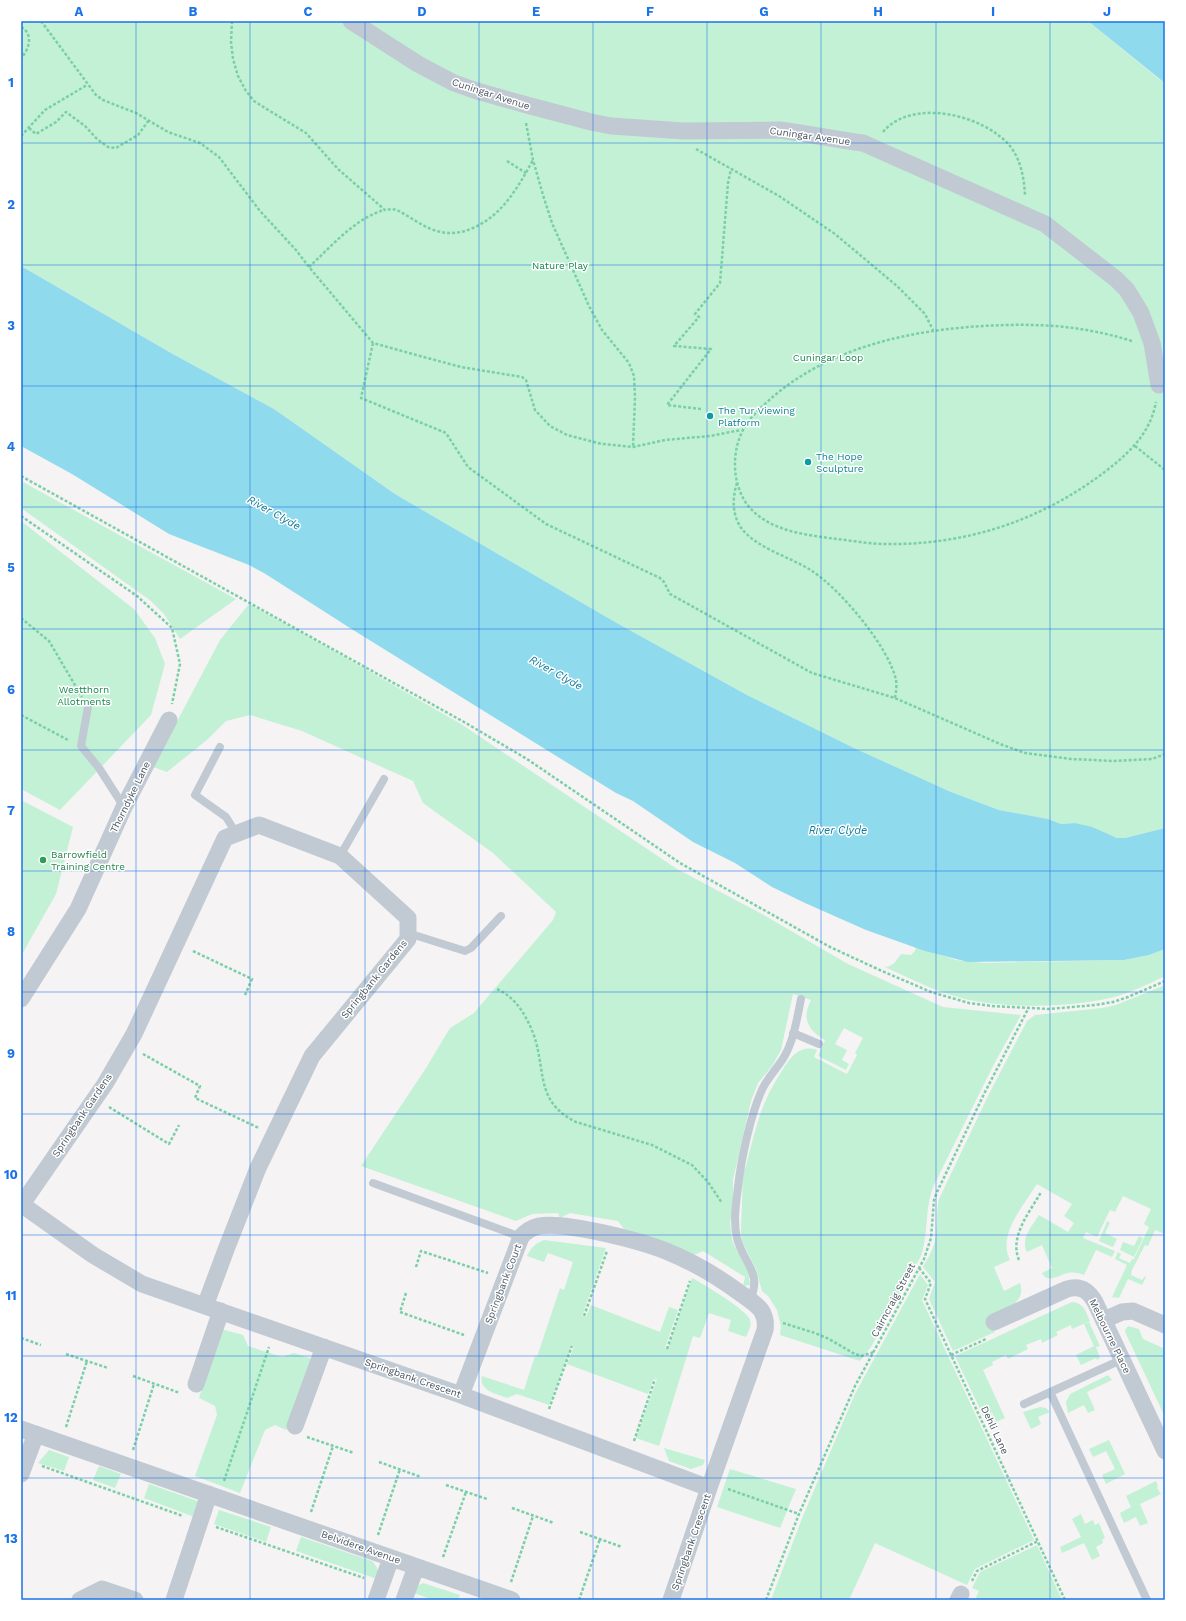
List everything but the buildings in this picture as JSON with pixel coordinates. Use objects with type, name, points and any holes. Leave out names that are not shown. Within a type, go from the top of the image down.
[{"type":"street","name":"Cuningar Avenue","points":[[351,21],[386,45],[444,78],[477,91],[611,126],[684,131],[781,130],[855,142],[874,148],[1022,213],[1054,230],[1116,279],[1127,290],[1141,313],[1162,383]]},
{"type":"street","name":"Thorndyke Lane","points":[[21,999],[78,909],[124,807],[169,720]]},
{"type":"street","name":"Springbank Gardens","points":[[21,1204],[95,1098],[134,1034],[225,838],[259,825],[340,856],[408,918],[408,939],[312,1056],[273,1135],[252,1182],[205,1306]]},
{"type":"street","name":"Springbank Crescent","points":[[21,1204],[93,1255],[142,1284],[461,1395],[628,1458],[710,1486],[671,1600]]},
{"type":"street","name":"Springbank Court","points":[[461,1395],[521,1237],[532,1228],[541,1226],[572,1228],[613,1236],[665,1250],[709,1272],[750,1300],[762,1311],[765,1319]]},
{"type":"street","name":"Melbourne Place","points":[[994,1322],[1067,1289],[1078,1287],[1088,1292],[1092,1296],[1104,1320],[1164,1447]]},
{"type":"street","points":[[1104,1320],[1128,1311],[1138,1312],[1165,1325]]},
{"type":"street","points":[[196,1384],[221,1312]]},
{"type":"street","points":[[710,1486],[765,1330],[765,1319]]},
{"type":"street","points":[[300,1431],[324,1347]]},
{"type":"street","points":[[23,1468],[28,1431]]},
{"type":"street","name":"Belvidere Avenue","points":[[28,1431],[509,1599]]},
{"type":"street","points":[[174,1600],[200,1522],[214,1496]]},
{"type":"street","points":[[379,1592],[391,1558]]},
{"type":"street","points":[[404,1600],[416,1567]]},
{"type":"street","points":[[80,1600],[102,1589],[135,1600]]},
{"type":"lane","points":[[88,707],[81,746],[99,768],[124,807]]},
{"type":"lane","points":[[220,747],[195,795],[226,817],[236,833]]},
{"type":"lane","points":[[340,856],[384,779]]},
{"type":"lane","points":[[408,933],[464,951],[471,948],[501,916]]},
{"type":"lane","points":[[750,1300],[755,1287],[754,1276],[751,1267],[739,1246],[735,1227],[741,1163],[754,1111],[761,1091],[784,1058],[793,1033],[801,999]]},
{"type":"lane","points":[[793,1033],[819,1044]]},
{"type":"lane","points":[[373,1184],[521,1237]]},
{"type":"lane","points":[[1024,1404],[1122,1360]]},
{"type":"lane","points":[[1050,1392],[1147,1600]]},
{"type":"path","points":[[41,21],[87,85],[96,95],[103,100],[136,113],[168,132],[200,143],[219,157],[260,211],[296,250],[373,343],[461,367],[522,377],[526,380],[535,410],[550,426],[567,435],[602,444],[633,447],[665,440],[710,436],[742,430]]},
{"type":"path","points":[[232,21],[231,42],[233,59],[238,76],[246,91],[254,100],[265,108],[306,133],[344,174],[385,210]]},
{"type":"path","points":[[21,27],[27,32],[29,41],[28,50],[21,58]]},
{"type":"path","points":[[21,136],[45,110],[87,85]]},
{"type":"path","points":[[523,104],[533,160],[552,222],[589,306],[602,330],[629,363],[634,376],[635,397],[633,447]]},
{"type":"path","points":[[29,128],[36,134],[56,122],[66,112],[85,126],[97,139],[108,147],[116,148],[138,135],[149,120]]},
{"type":"path","points":[[874,148],[884,130],[892,124],[919,114],[947,113],[975,122],[1000,136],[1017,157],[1024,186],[1025,202],[1022,213]]},
{"type":"path","points":[[684,131],[686,139],[692,147],[798,208],[860,254],[897,286],[925,314],[933,330]]},
{"type":"path","points":[[309,267],[360,221],[372,214],[385,210],[397,210],[429,228],[440,232],[452,234],[477,227],[498,212],[506,204],[533,160]]},
{"type":"path","points":[[508,161],[526,173]]},
{"type":"path","points":[[701,409],[667,405],[711,349],[674,346],[699,317],[695,314],[720,283],[728,183],[731,169]]},
{"type":"path","points":[[1153,350],[1116,336],[1072,327],[1046,325],[1002,325],[933,330],[871,344],[841,355],[811,369],[769,400],[742,430],[735,452],[737,483],[748,505],[765,521],[787,530],[815,536],[885,544],[923,542],[981,533],[1010,525],[1032,516],[1067,498],[1114,465],[1135,446],[1145,432],[1153,415],[1162,383]]},
{"type":"path","points":[[373,343],[361,398],[446,433],[468,467],[546,524],[660,578],[664,582],[670,594],[812,674],[895,698],[1000,744],[1026,753],[1071,759],[1113,761],[1152,759],[1165,754]]},
{"type":"path","points":[[1135,446],[1165,470]]},
{"type":"path","points":[[21,476],[464,722],[527,759],[680,863],[830,947],[882,972],[947,997],[969,1003],[1028,1009],[1049,1009],[1104,1004],[1128,997],[1165,981]]},
{"type":"path","points":[[737,483],[733,494],[734,507],[736,519],[741,528],[755,540],[812,571],[846,601],[866,626],[890,663],[896,681],[895,698]]},
{"type":"path","points":[[21,516],[137,596],[172,628],[180,664],[169,720]]},
{"type":"path","points":[[21,618],[49,641],[88,707]]},
{"type":"path","points":[[21,715],[81,746]]},
{"type":"path","points":[[176,943],[252,979],[245,994]]},
{"type":"path","points":[[497,989],[508,994],[513,999],[529,1023],[536,1042],[543,1084],[551,1101],[557,1109],[576,1122],[652,1145],[692,1165],[708,1182],[724,1206]]},
{"type":"path","name":"Cairncraig Street","points":[[766,1600],[799,1514],[855,1386],[919,1268],[931,1238],[934,1200],[937,1192],[1028,1009]]},
{"type":"path","points":[[127,1045],[200,1086],[195,1098],[273,1135]]},
{"type":"path","points":[[95,1098],[169,1144],[179,1125]]},
{"type":"path","points":[[1019,1260],[1016,1251],[1016,1242],[1021,1228],[1041,1192]]},
{"type":"path","points":[[584,1316],[613,1236]]},
{"type":"path","points":[[416,1267],[421,1251],[505,1279]]},
{"type":"path","points":[[667,1349],[696,1265]]},
{"type":"path","name":"Dehli Lane","points":[[919,1268],[931,1283],[925,1299],[1065,1600]]},
{"type":"path","points":[[406,1293],[400,1312],[482,1342]]},
{"type":"path","points":[[765,1319],[792,1325],[815,1333],[861,1356],[874,1352]]},
{"type":"path","points":[[951,1355],[999,1333],[994,1322]]},
{"type":"path","points":[[214,1496],[274,1330]]},
{"type":"path","points":[[21,1338],[41,1345]]},
{"type":"path","points":[[543,1426],[572,1346]]},
{"type":"path","points":[[66,1354],[108,1368]]},
{"type":"path","points":[[61,1442],[87,1361]]},
{"type":"path","points":[[133,1376],[181,1393]]},
{"type":"path","points":[[628,1458],[655,1379]]},
{"type":"path","points":[[128,1466],[154,1384]]},
{"type":"path","points":[[300,1431],[333,1446],[354,1453]]},
{"type":"path","points":[[305,1528],[333,1446]]},
{"type":"path","points":[[379,1462],[421,1477]]},
{"type":"path","points":[[23,1468],[200,1522],[379,1592]]},
{"type":"path","points":[[373,1551],[400,1469]]},
{"type":"path","points":[[446,1485],[487,1499]]},
{"type":"path","points":[[710,1486],[799,1514]]},
{"type":"path","points":[[438,1574],[466,1492]]},
{"type":"path","points":[[512,1508],[554,1523]]},
{"type":"path","points":[[509,1599],[533,1516]]},
{"type":"path","points":[[580,1532],[622,1547]]},
{"type":"path","points":[[579,1600],[600,1539]]},
{"type":"path","points":[[960,1597],[964,1587],[968,1588],[977,1570],[1038,1541]]},
{"type":"green space","name":"Cuningar Loop","points":[[21,21],[1088,21],[1165,84],[1165,828],[1125,838],[1117,838],[1075,823],[1061,824],[1048,819],[999,810],[951,792],[854,748],[747,695],[615,622],[395,494],[274,409],[171,353],[21,266]]},
{"type":"green space","points":[[21,481],[236,599],[180,639],[164,614],[151,601],[21,508]]},
{"type":"green space","name":"Westthorn Allotments","points":[[21,521],[134,609],[155,638],[165,664],[151,715],[60,810],[21,789]]},
{"type":"green space","points":[[249,604],[461,724],[677,869],[762,914],[848,964],[943,1007],[1021,1015],[994,1064],[934,1185],[929,1203],[925,1239],[921,1256],[871,1347],[860,1361],[780,1335],[781,1326],[777,1310],[768,1296],[762,1291],[756,1269],[742,1241],[743,1171],[746,1166],[759,1118],[773,1085],[794,1054],[810,1048],[817,1050],[814,1057],[847,1074],[857,1055],[855,1053],[863,1038],[844,1028],[835,1044],[847,1050],[842,1060],[849,1064],[846,1070],[818,1056],[825,1040],[810,1028],[808,1023],[807,1012],[811,1000],[793,994],[781,1050],[772,1066],[758,1083],[751,1101],[733,1180],[733,1208],[730,1222],[732,1240],[751,1274],[749,1279],[751,1285],[743,1286],[745,1277],[703,1251],[694,1255],[624,1229],[618,1221],[570,1213],[560,1218],[558,1213],[532,1214],[516,1221],[361,1166],[426,1068],[450,1028],[474,1013],[553,920],[556,912],[493,853],[423,803],[413,781],[302,731],[250,715],[226,721],[208,739],[167,772],[153,767],[220,640]]},
{"type":"green space","name":"Barrowfield Training Centre","points":[[21,800],[73,827],[56,894],[21,956]]},
{"type":"green space","points":[[916,947],[956,960],[984,963],[1124,960],[1149,955],[1165,949],[1165,976],[1127,993],[1097,1001],[1038,1006],[978,1002],[941,992],[885,967],[893,964],[901,954],[911,955],[915,951]]},
{"type":"green space","points":[[1165,985],[1165,1234],[1155,1230],[1148,1246],[1145,1245],[1132,1270],[1131,1275],[1142,1280],[1145,1276],[1146,1277],[1142,1285],[1128,1279],[1119,1298],[1112,1297],[1127,1265],[1115,1259],[1118,1252],[1121,1254],[1119,1258],[1130,1263],[1132,1259],[1134,1259],[1149,1227],[1144,1224],[1151,1209],[1123,1196],[1115,1212],[1110,1210],[1097,1237],[1086,1232],[1083,1238],[1115,1251],[1112,1257],[1096,1250],[1084,1275],[1078,1273],[1068,1273],[1054,1278],[1047,1278],[1044,1276],[1042,1273],[1052,1268],[1042,1245],[1027,1252],[1025,1247],[1026,1237],[1030,1228],[1039,1215],[1068,1232],[1074,1223],[1064,1216],[1072,1204],[1037,1184],[1019,1211],[1009,1231],[1007,1250],[1010,1260],[994,1267],[1004,1291],[1020,1283],[1020,1296],[1012,1305],[989,1316],[995,1332],[953,1351],[929,1299],[935,1282],[923,1267],[932,1251],[935,1241],[939,1199],[988,1096],[1027,1021],[1035,1015],[1102,1008],[1116,1005]]},
{"type":"green space","points":[[1107,1221],[1110,1223],[1105,1233],[1117,1239],[1113,1247],[1099,1241]]},
{"type":"green space","points":[[1139,1236],[1143,1238],[1134,1257],[1120,1250],[1123,1242],[1134,1246]]},
{"type":"green space","points":[[544,1240],[606,1248],[582,1316],[586,1317],[591,1305],[660,1332],[669,1307],[678,1310],[665,1348],[668,1349],[692,1278],[733,1303],[747,1315],[750,1320],[750,1327],[746,1337],[728,1331],[731,1320],[709,1313],[700,1338],[693,1336],[659,1446],[636,1438],[657,1379],[654,1378],[648,1394],[567,1364],[574,1347],[572,1346],[549,1405],[517,1394],[507,1398],[490,1391],[483,1385],[482,1376],[524,1390],[535,1356],[537,1357],[560,1288],[564,1290],[573,1262],[548,1253],[544,1262],[527,1256],[534,1246]]},
{"type":"green space","points":[[920,1274],[928,1285],[922,1300],[1034,1540],[975,1569],[967,1585],[875,1543],[849,1600],[771,1600],[803,1516],[855,1394]]},
{"type":"green space","points":[[1072,1302],[1082,1306],[1090,1321],[1072,1329],[1071,1325],[1056,1332],[1058,1335],[1042,1343],[1041,1339],[1026,1345],[1028,1349],[1008,1359],[1006,1355],[992,1362],[993,1365],[983,1370],[1005,1418],[996,1422],[991,1412],[995,1423],[988,1426],[955,1356]]},
{"type":"green space","points":[[1089,1322],[1100,1346],[1096,1347],[1100,1358],[1097,1360],[1096,1358],[1081,1365],[1076,1355],[1094,1346],[1084,1324]]},
{"type":"green space","points":[[1128,1326],[1139,1329],[1143,1339],[1165,1349],[1165,1417],[1126,1334],[1125,1330]]},
{"type":"green space","points":[[221,1329],[243,1335],[248,1346],[282,1357],[294,1353],[313,1359],[286,1430],[275,1425],[265,1430],[240,1493],[195,1476],[217,1415],[215,1406],[199,1398]]},
{"type":"green space","points":[[1108,1375],[1112,1380],[1087,1392],[1095,1410],[1088,1413],[1084,1405],[1068,1413],[1066,1402],[1070,1394]]},
{"type":"green space","points":[[1040,1407],[1046,1408],[1050,1412],[1038,1417],[1041,1424],[1031,1429],[1023,1412]]},
{"type":"green space","points":[[1109,1440],[1125,1474],[1106,1484],[1102,1475],[1115,1469],[1106,1451],[1093,1457],[1089,1449]]},
{"type":"green space","points":[[664,1448],[705,1460],[703,1465],[691,1469],[669,1461]]},
{"type":"green space","points":[[49,1450],[69,1457],[64,1471],[38,1463]]},
{"type":"green space","points":[[99,1466],[121,1474],[115,1488],[93,1480]]},
{"type":"green space","points":[[730,1469],[796,1489],[780,1528],[717,1507]]},
{"type":"green space","points":[[1156,1481],[1158,1486],[1157,1488],[1161,1494],[1140,1504],[1148,1523],[1140,1526],[1136,1517],[1124,1523],[1120,1513],[1131,1507],[1126,1496]]},
{"type":"green space","points":[[149,1484],[203,1503],[197,1518],[144,1498]]},
{"type":"green space","points":[[219,1510],[271,1527],[266,1542],[214,1524]]},
{"type":"green space","points":[[1081,1514],[1085,1524],[1093,1520],[1095,1525],[1099,1523],[1105,1538],[1102,1540],[1103,1543],[1096,1547],[1100,1556],[1092,1560],[1084,1543],[1062,1553],[1060,1547],[1081,1537],[1072,1519]]},
{"type":"green space","points":[[301,1537],[372,1561],[378,1569],[377,1579],[296,1551]]},
{"type":"green space","points":[[1037,1545],[1062,1600],[975,1600],[979,1591],[972,1588],[980,1572]]},
{"type":"green space","points":[[423,1583],[460,1595],[458,1600],[433,1600],[414,1593],[416,1587]]},
{"type":"water","points":[[1088,21],[1165,21],[1165,84],[1161,80]]},
{"type":"water","name":"River Clyde","points":[[21,266],[171,353],[274,409],[395,494],[615,622],[747,695],[854,748],[951,792],[999,810],[1048,819],[1061,824],[1075,823],[1092,827],[1117,838],[1125,838],[1165,828],[1165,949],[1149,955],[1124,960],[968,962],[925,951],[866,930],[772,887],[735,863],[693,842],[633,801],[616,793],[264,573],[249,565],[169,534],[72,474],[21,446]]},
{"type":"place","name":"The Tur Viewing Platform","points":[[710,416]]},
{"type":"place","name":"The Hope Sculpture","points":[[808,462]]},
{"type":"place","name":"Barrowfield Training Centre","points":[[43,860]]},
{"type":"park label","name":"Nature Play","points":[[560,265]]}]
